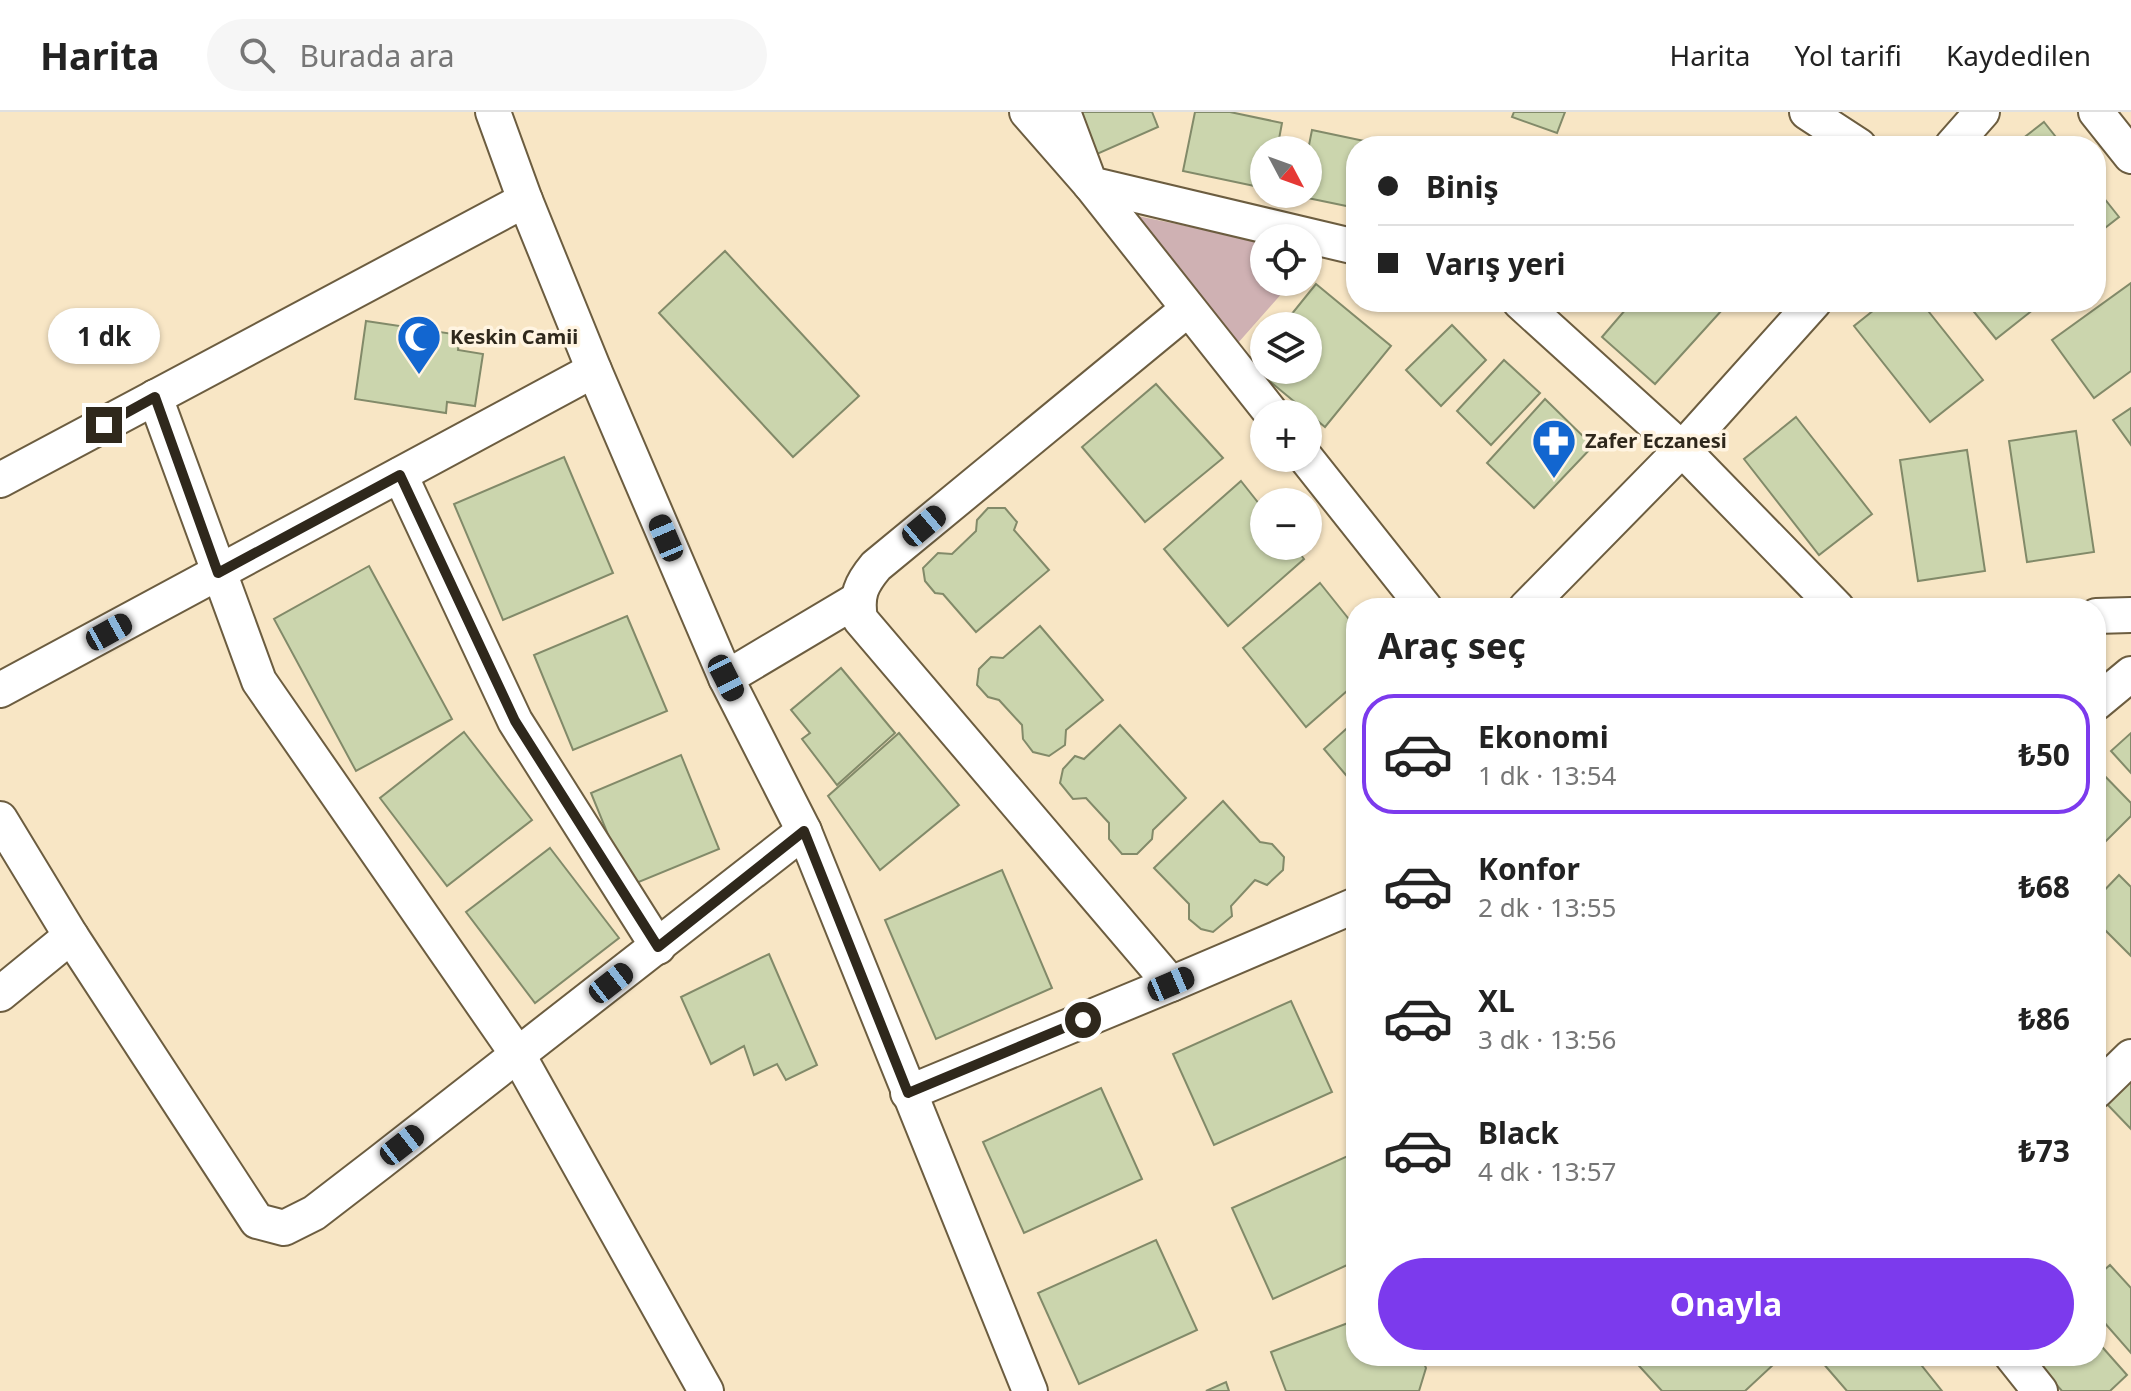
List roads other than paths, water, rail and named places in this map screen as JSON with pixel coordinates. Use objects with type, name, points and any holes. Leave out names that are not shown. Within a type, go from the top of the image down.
[{"type":"street","points":[[493,112],[594,370],[726,678],[804,831],[1030,1391]]},
{"type":"street","points":[[1027,112],[1090,184],[1261,400]]},
{"type":"street","points":[[1063,112],[1090,184]]},
{"type":"street","points":[[1807,112],[1844,136]]},
{"type":"street","points":[[1961,136],[1982,112]]},
{"type":"street","points":[[2096,112],[2131,156]]},
{"type":"street","points":[[1090,184],[1346,245]]},
{"type":"street","points":[[0,480],[525,200]]},
{"type":"street","points":[[1171,984],[869,632],[860,619],[857,600],[862,582],[876,566],[1188,309]]},
{"type":"street","points":[[1531,312],[1682,449],[1827,598]]},
{"type":"street","points":[[1536,598],[1682,449],[1805,312]]},
{"type":"street","points":[[0,690],[594,370]]},
{"type":"street","points":[[155,397],[259,681],[518,1055],[706,1391]]},
{"type":"street","points":[[1317,472],[1417,598]]},
{"type":"street","points":[[400,475],[515,721],[658,947]]},
{"type":"street","points":[[726,678],[857,600]]},
{"type":"street","points":[[2106,616],[2131,615]]},
{"type":"street","points":[[2106,695],[2131,674]]},
{"type":"street","points":[[0,819],[71,936],[257,1221],[284,1228],[314,1213],[804,831]]},
{"type":"street","points":[[908,1093],[1346,909]]},
{"type":"street","points":[[0,994],[71,936]]},
{"type":"street","points":[[2106,1081],[2131,1057]]},
{"type":"street","points":[[2020,1366],[2040,1391]]},
{"type":"place","name":"Keskin Camii","points":[[419,376]]},
{"type":"place","name":"Zafer Eczanesi","points":[[1554,480]]}]
